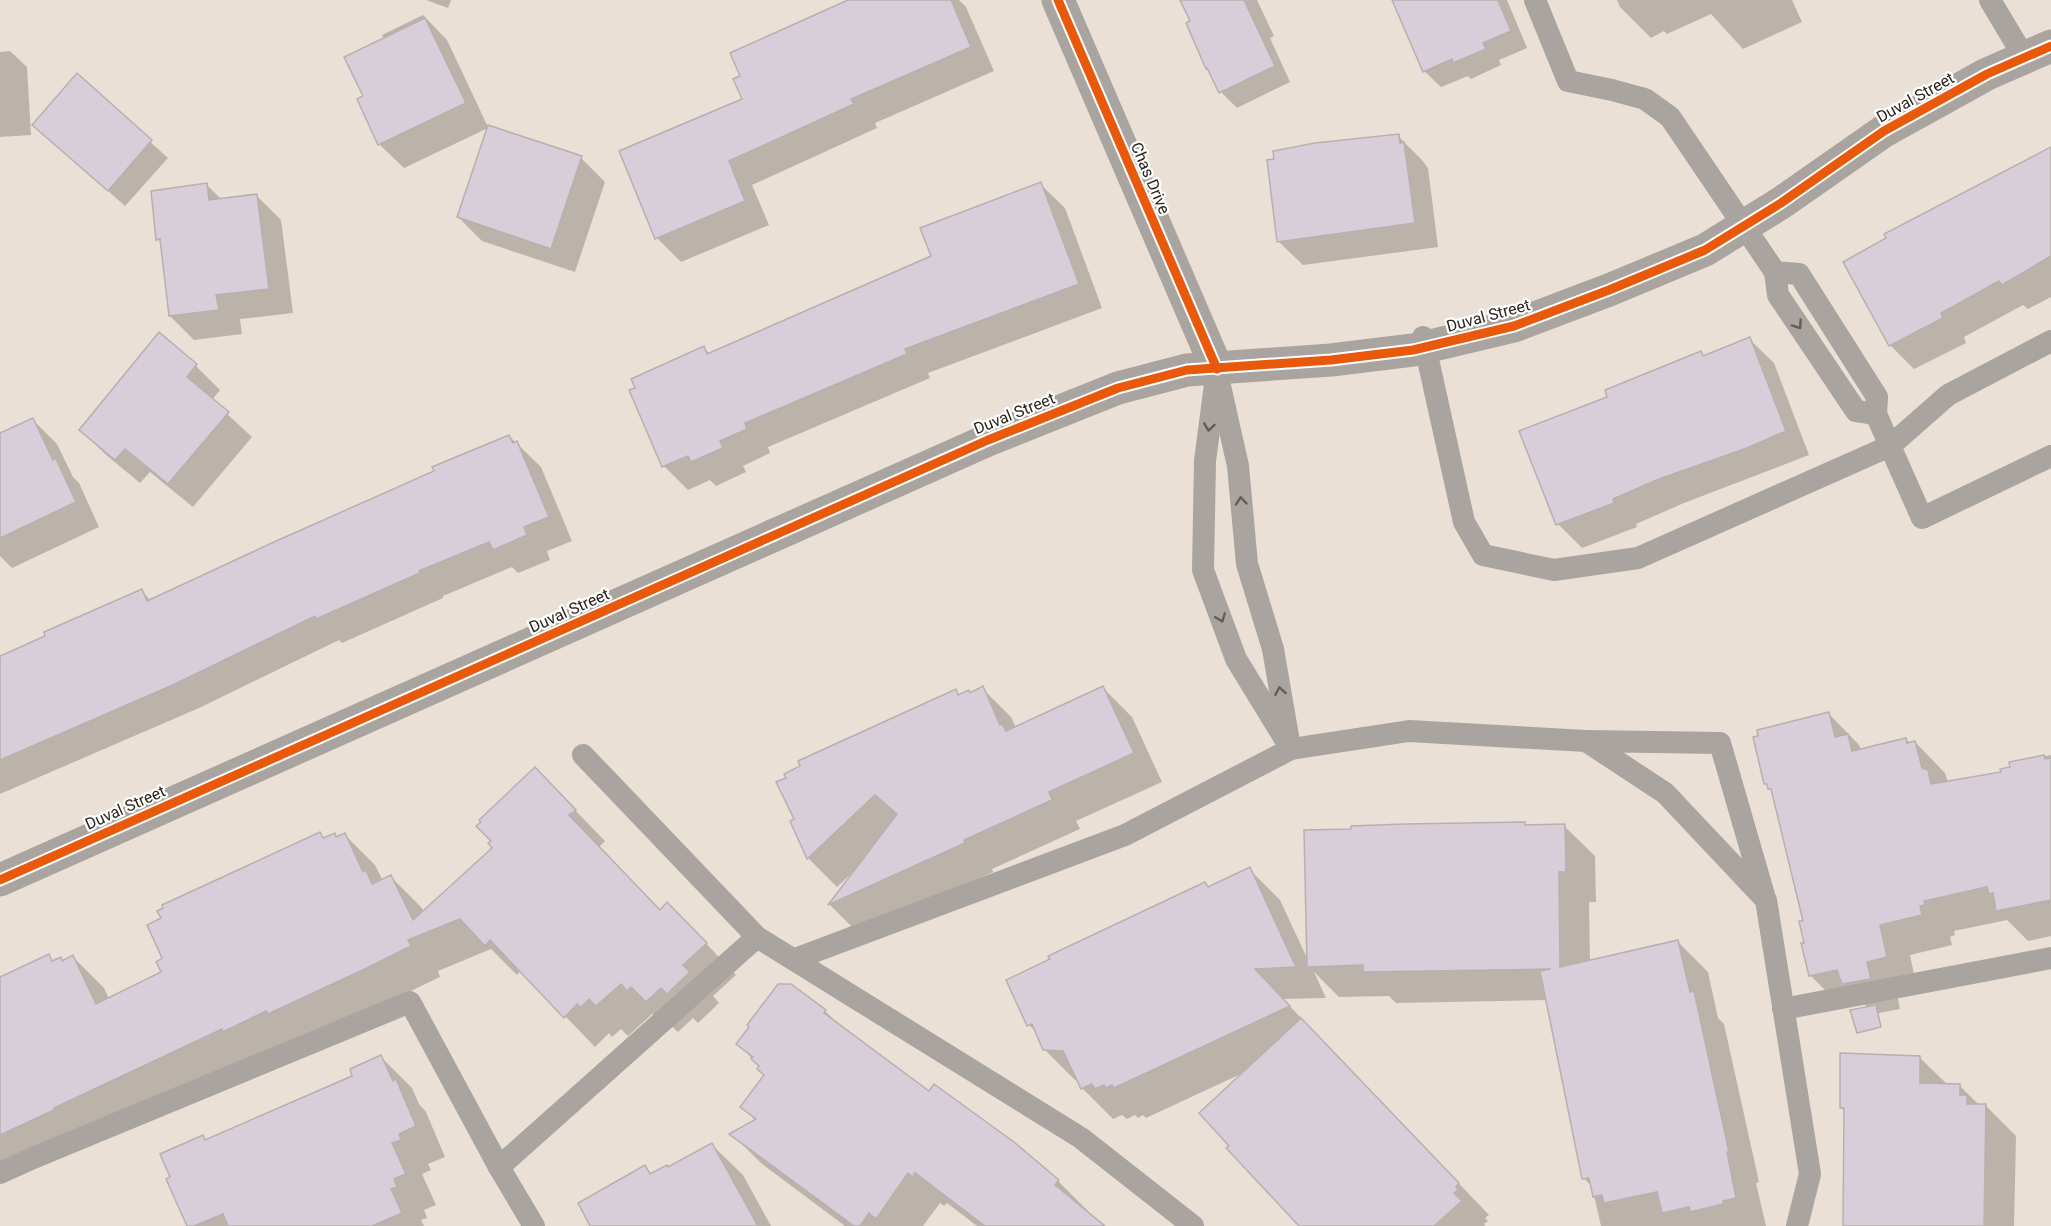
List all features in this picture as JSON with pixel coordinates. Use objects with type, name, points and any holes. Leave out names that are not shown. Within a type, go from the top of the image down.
[{"type":"street","name":"Chas Drive","points":[[1058,0],[1217,370]]},
{"type":"street","name":"Duval Street","points":[[0,880],[988,440],[1118,388],[1187,370],[1217,370],[1331,360],[1514,326],[1588,298],[1705,250],[1781,203],[1884,131],[1988,74],[2037,52]]},
{"type":"lane","points":[[1535,0],[1569,81],[1645,99],[1670,117],[1776,272],[1778,296],[1856,411],[1876,414],[1922,518],[2051,456]]},
{"type":"lane","points":[[1990,0],[2037,52]]},
{"type":"lane","points":[[1424,342],[1464,522],[1483,555],[1554,570],[1638,558],[1890,446],[1948,395],[2051,341]]},
{"type":"lane","points":[[1217,370],[1204,461],[1203,570],[1236,658],[1291,749]]},
{"type":"lane","points":[[1217,370],[1238,466],[1247,564],[1273,649],[1291,749]]},
{"type":"lane","points":[[795,959],[1125,835],[1291,749],[1409,731],[1586,741],[1720,743],[1766,900],[1809,1174],[1797,1226]]},
{"type":"lane","points":[[1586,741],[1665,793],[1766,900]]},
{"type":"lane","points":[[583,755],[757,937],[1081,1138],[1193,1226]]},
{"type":"lane","points":[[499,1167],[757,937]]},
{"type":"lane","points":[[1783,1009],[2051,958]]},
{"type":"lane","points":[[0,1173],[410,1002],[499,1167],[534,1226]]},
{"type":"building","points":[[848,0],[951,0],[971,47],[851,99],[854,104],[729,161],[745,201],[655,239],[619,151],[742,99],[733,79],[740,76],[730,53]]},
{"type":"building","points":[[1180,0],[1244,0],[1275,66],[1219,93],[1186,23],[1190,21]]},
{"type":"building","points":[[1392,0],[1498,0],[1511,31],[1483,43],[1486,49],[1453,63],[1452,59],[1423,72]]},
{"type":"building","points":[[425,18],[466,103],[378,145],[357,99],[363,96],[344,57]]},
{"type":"building","points":[[77,73],[152,140],[108,191],[32,125]]},
{"type":"building","points":[[488,125],[582,156],[551,249],[457,217]]},
{"type":"building","points":[[1399,134],[1400,143],[1404,142],[1415,223],[1277,242],[1267,160],[1274,159],[1273,151],[1315,143]]},
{"type":"building","points":[[2051,147],[2051,256],[2002,285],[1999,281],[1941,313],[1943,318],[1889,346],[1843,262],[1886,238],[1884,234]]},
{"type":"building","points":[[1041,182],[1079,284],[905,349],[907,354],[745,423],[747,429],[720,441],[723,448],[691,462],[688,456],[662,467],[629,390],[635,388],[631,379],[704,346],[707,354],[931,256],[920,228]]},
{"type":"building","points":[[207,183],[209,200],[257,194],[269,289],[216,295],[219,310],[169,316],[160,239],[156,240],[151,191]]},
{"type":"building","points":[[159,332],[197,364],[187,377],[229,412],[168,484],[125,449],[115,460],[79,430]]},
{"type":"building","points":[[1750,337],[1786,431],[1747,448],[1659,479],[1613,499],[1614,503],[1556,525],[1519,431],[1607,397],[1605,390],[1701,351],[1703,356]]},
{"type":"building","points":[[33,418],[53,460],[55,457],[76,502],[0,538],[0,433]]},
{"type":"building","points":[[509,435],[513,443],[517,441],[549,517],[524,527],[527,535],[493,550],[489,542],[419,571],[420,573],[316,619],[315,616],[175,684],[0,760],[0,656],[45,636],[44,632],[142,589],[147,601],[434,471],[432,467]]},
{"type":"building","points":[[983,686],[1000,725],[1002,724],[1006,731],[1103,686],[1134,753],[1049,792],[1052,800],[964,840],[965,843],[828,905],[897,814],[875,795],[807,859],[790,821],[794,819],[776,782],[786,778],[784,774],[800,766],[798,761],[956,689],[958,695],[969,690],[970,693]]},
{"type":"building","points":[[1829,712],[1835,737],[1848,734],[1852,751],[1906,738],[1907,743],[1915,741],[1922,768],[1928,770],[1931,784],[2001,772],[2000,769],[2010,767],[2009,762],[2044,755],[2045,759],[2051,758],[2051,900],[1996,911],[1993,893],[1989,894],[1987,887],[1924,901],[1925,905],[1920,906],[1922,915],[1880,925],[1887,957],[1867,962],[1871,979],[1842,984],[1837,970],[1809,976],[1801,943],[1804,943],[1799,921],[1803,921],[1771,789],[1764,784],[1753,737],[1758,736],[1757,730]]},
{"type":"building","points":[[535,767],[576,810],[569,815],[660,910],[667,902],[707,943],[683,965],[690,972],[667,994],[661,988],[646,1002],[631,987],[627,991],[621,984],[596,1006],[589,999],[581,1007],[577,1004],[564,1018],[490,940],[485,946],[460,919],[408,940],[411,946],[367,968],[268,1014],[266,1011],[223,1032],[222,1029],[0,1135],[0,977],[49,954],[52,961],[61,957],[62,961],[73,955],[96,1004],[161,972],[156,962],[162,958],[147,925],[161,918],[157,911],[163,908],[162,905],[320,832],[323,838],[335,833],[336,837],[345,833],[363,872],[366,870],[372,884],[391,875],[413,920],[492,848],[488,843],[491,841],[476,826],[481,822],[479,820]]},
{"type":"building","points":[[1525,822],[1525,825],[1565,824],[1566,872],[1559,872],[1560,967],[1678,940],[1690,992],[1694,991],[1729,1152],[1727,1152],[1736,1198],[1723,1201],[1723,1204],[1690,1212],[1689,1207],[1662,1213],[1657,1192],[1604,1203],[1602,1195],[1593,1197],[1589,1178],[1582,1179],[1540,971],[1551,969],[1363,972],[1363,965],[1307,967],[1304,830],[1405,824]]},
{"type":"building","points":[[1250,867],[1296,967],[1255,969],[1290,1006],[1114,1088],[1112,1085],[1106,1088],[1104,1085],[1095,1089],[1092,1084],[1081,1089],[1063,1051],[1043,1050],[1032,1024],[1027,1026],[1006,980],[1050,959],[1048,956],[1205,882],[1208,887]]},
{"type":"building","points":[[778,984],[791,984],[826,1010],[824,1013],[929,1091],[934,1084],[1014,1142],[1059,1180],[1055,1185],[1105,1226],[985,1226],[915,1173],[913,1177],[908,1173],[876,1219],[869,1213],[860,1226],[854,1226],[729,1134],[756,1119],[740,1107],[764,1075],[757,1069],[759,1066],[751,1059],[753,1057],[736,1044],[749,1027],[747,1025]]},
{"type":"building","points":[[1876,1005],[1881,1027],[1857,1033],[1850,1010]]},
{"type":"building","points":[[1301,1018],[1459,1183],[1456,1187],[1458,1190],[1454,1193],[1462,1201],[1434,1226],[1299,1226],[1226,1148],[1229,1146],[1199,1113]]},
{"type":"building","points":[[1840,1053],[1920,1056],[1920,1083],[1960,1084],[1960,1095],[1967,1095],[1967,1104],[1986,1104],[1984,1226],[1843,1226],[1844,1108],[1840,1108]]},
{"type":"building","points":[[381,1055],[393,1081],[396,1079],[416,1126],[399,1134],[401,1140],[392,1143],[406,1174],[394,1179],[397,1187],[391,1189],[402,1213],[372,1226],[228,1226],[223,1214],[194,1226],[187,1226],[166,1179],[170,1177],[160,1154],[203,1135],[205,1140],[352,1076],[350,1069]]},
{"type":"building","points":[[712,1143],[758,1226],[590,1226],[578,1203],[645,1165],[650,1174]]},
{"type":"cycle path","points":[[1058,0],[1217,369]]},
{"type":"cycle path","points":[[0,880],[988,440],[1118,388],[1187,370],[1331,360],[1413,350],[1514,326],[1609,290],[1705,250],[1781,203],[1884,131],[1987,74],[2051,46]]}]
